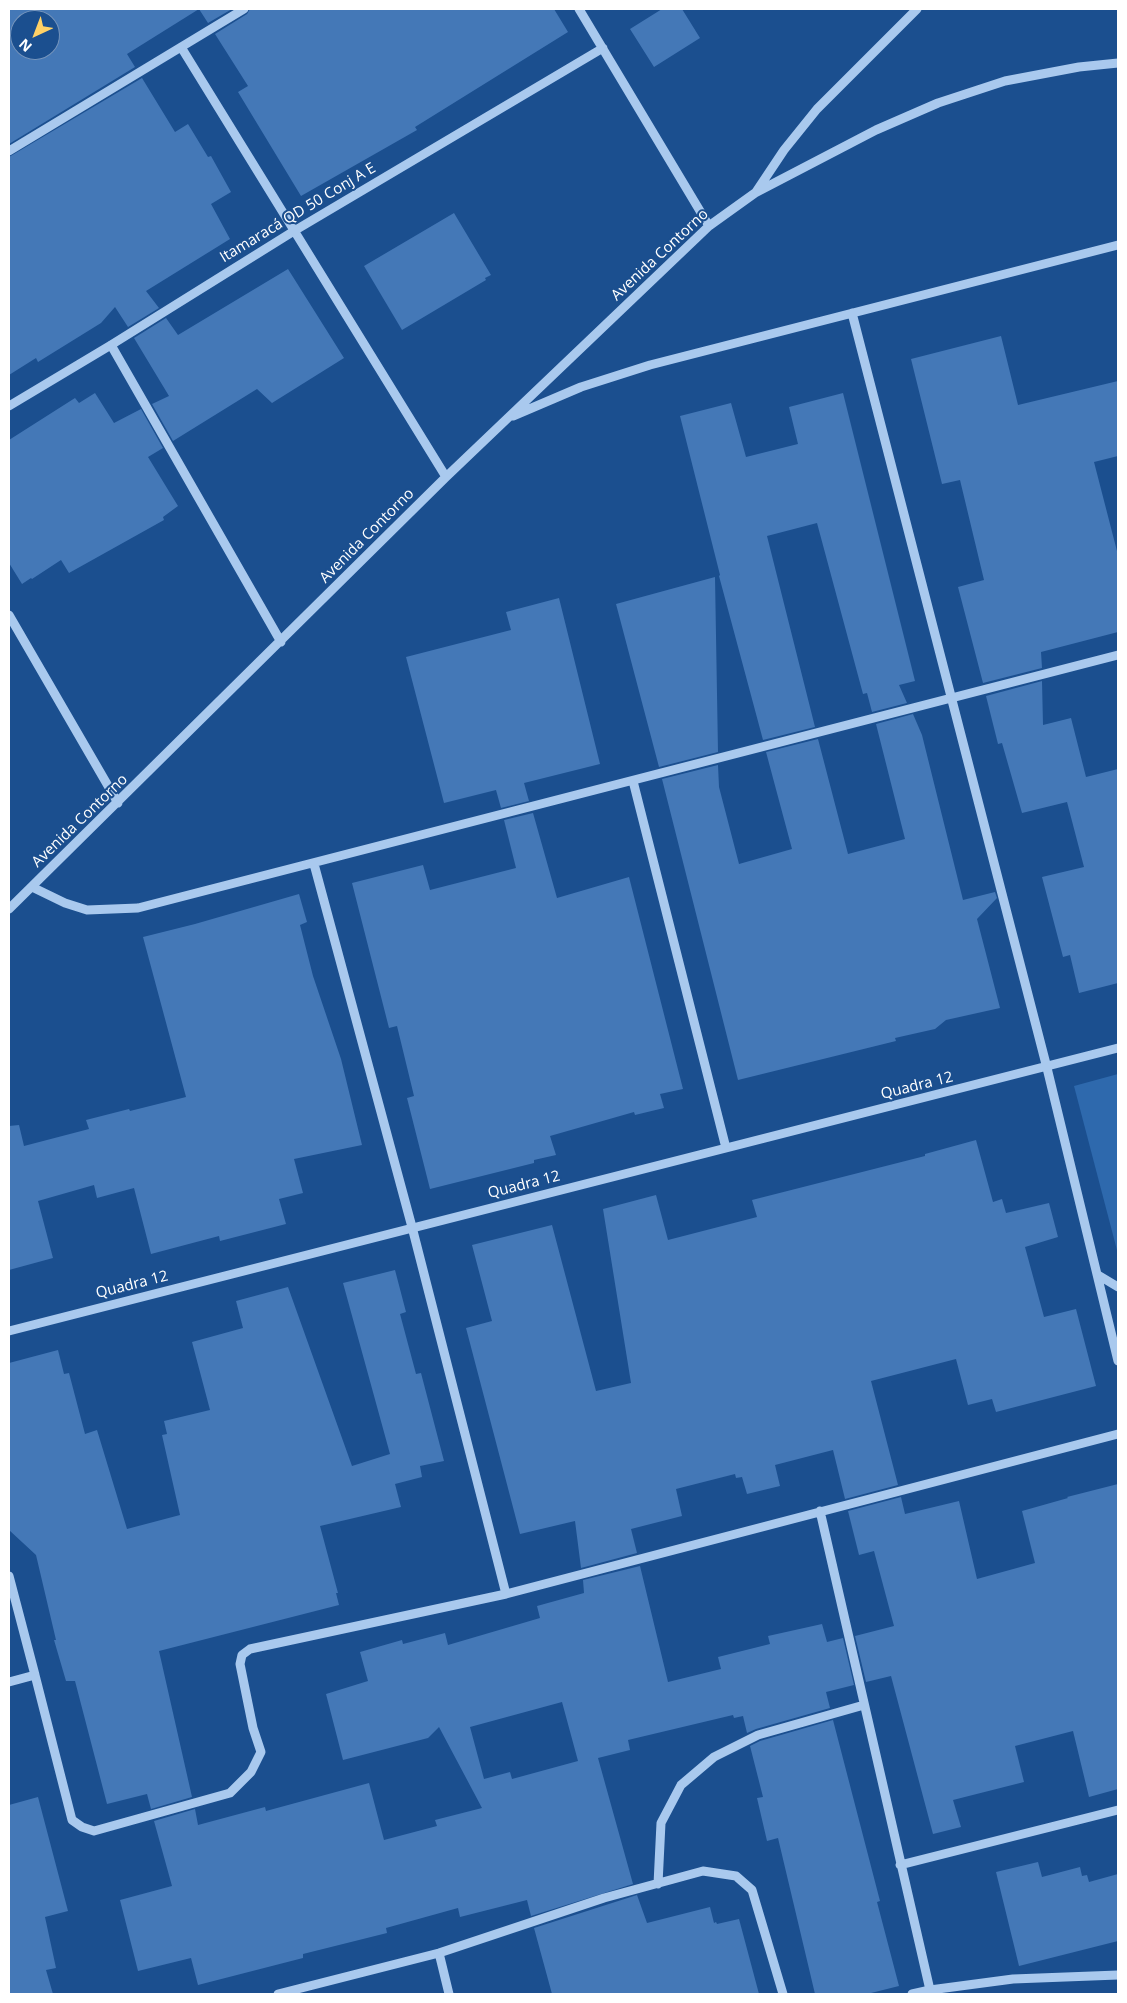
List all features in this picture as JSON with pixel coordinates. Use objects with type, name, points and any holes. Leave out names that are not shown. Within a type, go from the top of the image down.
[{"type":"street","points":[[9,151],[244,9]]},
{"type":"street","points":[[578,9],[709,226]]},
{"type":"street","name":"Avenida Contorno","points":[[755,193],[784,150],[817,109],[917,9]]},
{"type":"street","points":[[181,47],[446,477]]},
{"type":"street","name":"Itamaracá QD 50 Conj A E","points":[[9,406],[294,231],[603,48]]},
{"type":"street","name":"Avenida Contorno","points":[[9,909],[446,477],[709,226],[755,193],[876,130],[938,103],[1005,81],[1079,67],[1118,63]]},
{"type":"street","points":[[506,419],[581,387],[650,365],[1118,245]]},
{"type":"street","points":[[852,313],[1047,1068],[1118,1361]]},
{"type":"street","points":[[111,345],[281,642]]},
{"type":"street","points":[[9,615],[118,803]]},
{"type":"street","points":[[32,887],[65,903],[87,910],[138,908],[1118,655]]},
{"type":"street","points":[[633,781],[726,1148]]},
{"type":"street","points":[[314,864],[412,1227],[506,1594]]},
{"type":"street","name":"Quadra 12","points":[[9,1331],[412,1227],[1047,1068],[1118,1048]]},
{"type":"street","points":[[1098,1275],[1118,1287]]},
{"type":"street","points":[[9,1576],[72,1820],[82,1827],[94,1831],[230,1793],[251,1772],[261,1752],[253,1728],[240,1664],[242,1655],[250,1649],[506,1594],[1118,1434]]},
{"type":"street","points":[[820,1511],[930,1990]]},
{"type":"street","points":[[9,1682],[35,1675]]},
{"type":"street","points":[[658,1884],[660,1822],[681,1785],[714,1757],[758,1735],[864,1704]]},
{"type":"street","points":[[900,1865],[1118,1810]]},
{"type":"street","points":[[278,1994],[439,1953],[604,1898],[704,1871],[736,1876],[752,1890],[783,1994]]},
{"type":"street","points":[[439,1953],[449,1994]]},
{"type":"street","points":[[912,1994],[1012,1979],[1118,1975]]},
{"type":"shaded area","points":[[1118,1074],[1118,1254],[1074,1086]]},
{"type":"building","points":[[9,9],[199,9],[127,54],[135,67],[9,144]]},
{"type":"building","points":[[199,9],[232,9],[208,23]]},
{"type":"building","points":[[250,9],[554,9],[568,32],[415,127],[417,130],[301,196],[238,92],[248,86],[215,34],[247,14]]},
{"type":"building","points":[[662,9],[682,9],[700,38],[654,67],[630,29]]},
{"type":"building","points":[[142,78],[175,132],[188,124],[208,157],[211,156],[231,192],[211,204],[230,239],[146,291],[159,308],[128,327],[115,307],[101,323],[38,362],[36,358],[9,375],[9,157]]},
{"type":"building","points":[[454,213],[491,275],[485,278],[486,280],[402,330],[364,266]]},
{"type":"building","points":[[288,269],[344,358],[272,403],[257,389],[173,441],[152,404],[169,396],[134,338],[166,318],[178,335]]},
{"type":"building","points":[[1001,336],[1018,405],[1118,381],[1118,456],[1094,462],[1118,555],[1118,632],[1041,652],[1042,668],[983,683],[958,587],[984,580],[960,480],[942,484],[911,359]]},
{"type":"building","points":[[95,393],[114,423],[141,409],[163,448],[148,457],[178,506],[163,517],[164,520],[69,573],[61,560],[22,584],[9,563],[9,440],[75,398],[79,403]]},
{"type":"building","points":[[843,393],[915,681],[899,685],[907,703],[872,712],[867,693],[863,694],[817,523],[767,536],[815,727],[763,740],[719,576],[680,416],[731,403],[746,457],[798,444],[789,407]]},
{"type":"building","points":[[715,577],[718,752],[659,767],[616,604]]},
{"type":"building","points":[[559,598],[600,764],[524,783],[529,801],[501,808],[496,790],[444,803],[406,657],[511,630],[506,612]]},
{"type":"building","points":[[1042,681],[1043,725],[1071,718],[1086,777],[1118,769],[1118,983],[1079,993],[1070,955],[1063,957],[1042,877],[1084,867],[1067,802],[1022,813],[1002,743],[998,744],[986,696]]},
{"type":"building","points":[[913,714],[922,735],[963,900],[995,892],[997,898],[977,919],[1000,1008],[946,1020],[935,1029],[895,1038],[896,1041],[738,1080],[662,779],[718,765],[719,787],[739,864],[792,849],[766,752],[818,739],[848,854],[905,839],[876,724]]},
{"type":"building","points":[[533,813],[557,898],[629,877],[683,1089],[660,1094],[664,1108],[635,1115],[634,1112],[550,1136],[556,1155],[534,1160],[534,1163],[430,1189],[407,1098],[414,1096],[397,1026],[389,1028],[352,883],[423,865],[430,890],[516,868],[504,820]]},
{"type":"building","points":[[299,894],[307,922],[300,925],[313,976],[341,1059],[362,1145],[294,1159],[303,1193],[279,1199],[286,1224],[220,1241],[219,1236],[151,1254],[134,1188],[97,1198],[94,1185],[38,1201],[53,1258],[9,1270],[9,1126],[19,1125],[24,1146],[89,1129],[86,1120],[186,1097],[143,937]]},
{"type":"building","points":[[976,1140],[993,1202],[1002,1199],[1006,1213],[1049,1203],[1058,1237],[1025,1247],[1044,1317],[1076,1309],[1096,1386],[996,1412],[992,1399],[968,1405],[956,1359],[871,1381],[898,1485],[845,1499],[833,1450],[775,1465],[780,1486],[747,1494],[742,1477],[736,1478],[735,1474],[676,1489],[682,1516],[631,1529],[637,1553],[581,1568],[575,1521],[520,1534],[466,1328],[492,1321],[472,1245],[552,1225],[596,1391],[631,1383],[603,1209],[656,1195],[668,1240],[757,1217],[752,1200],[925,1156],[925,1154]]},
{"type":"building","points":[[395,1270],[406,1312],[400,1314],[416,1374],[421,1373],[444,1461],[420,1466],[422,1477],[395,1484],[401,1507],[320,1526],[338,1593],[336,1593],[339,1605],[159,1651],[192,1797],[151,1809],[147,1794],[107,1804],[75,1681],[66,1681],[54,1640],[56,1640],[36,1555],[9,1530],[9,1363],[58,1350],[64,1374],[69,1373],[85,1434],[97,1430],[127,1529],[180,1515],[162,1435],[167,1434],[164,1421],[210,1410],[192,1342],[243,1328],[236,1301],[288,1287],[352,1466],[390,1454],[343,1283]]},
{"type":"building","points":[[1118,1484],[1118,1789],[1089,1797],[1073,1731],[1015,1746],[1024,1782],[953,1800],[961,1827],[933,1834],[891,1676],[866,1682],[855,1636],[894,1626],[874,1551],[859,1555],[848,1511],[901,1497],[905,1514],[959,1501],[977,1579],[1035,1563],[1022,1511]]},
{"type":"building","points":[[640,1566],[668,1682],[721,1669],[718,1657],[770,1644],[768,1636],[822,1624],[827,1642],[843,1638],[854,1685],[826,1692],[830,1708],[747,1733],[743,1716],[734,1718],[733,1715],[628,1740],[630,1750],[598,1758],[633,1884],[531,1916],[527,1900],[460,1917],[458,1908],[386,1928],[387,1933],[303,1954],[303,1958],[198,1985],[191,1958],[138,1971],[120,1900],[172,1886],[154,1821],[195,1809],[198,1825],[265,1807],[266,1811],[369,1783],[384,1840],[437,1826],[435,1820],[482,1808],[439,1727],[428,1738],[343,1760],[326,1694],[368,1681],[360,1652],[402,1640],[403,1644],[445,1633],[448,1645],[540,1618],[537,1606],[584,1593],[583,1580]],"holes":[[[562,1702],[578,1761],[512,1779],[510,1772],[484,1779],[470,1727]]]},
{"type":"building","points":[[833,1720],[880,1901],[877,1902],[899,1986],[867,1994],[815,1994],[778,1838],[767,1841],[757,1798],[763,1797],[750,1746],[760,1741]]},
{"type":"building","points":[[38,1797],[68,1911],[45,1917],[56,1968],[46,1970],[53,1994],[9,1994],[9,1805]]},
{"type":"building","points":[[1038,1862],[1042,1877],[1080,1867],[1082,1876],[1087,1875],[1089,1882],[1118,1874],[1118,1941],[1019,1966],[996,1872]]},
{"type":"building","points":[[637,1895],[647,1923],[710,1907],[714,1923],[739,1919],[759,1994],[552,1994],[534,1928]]}]
